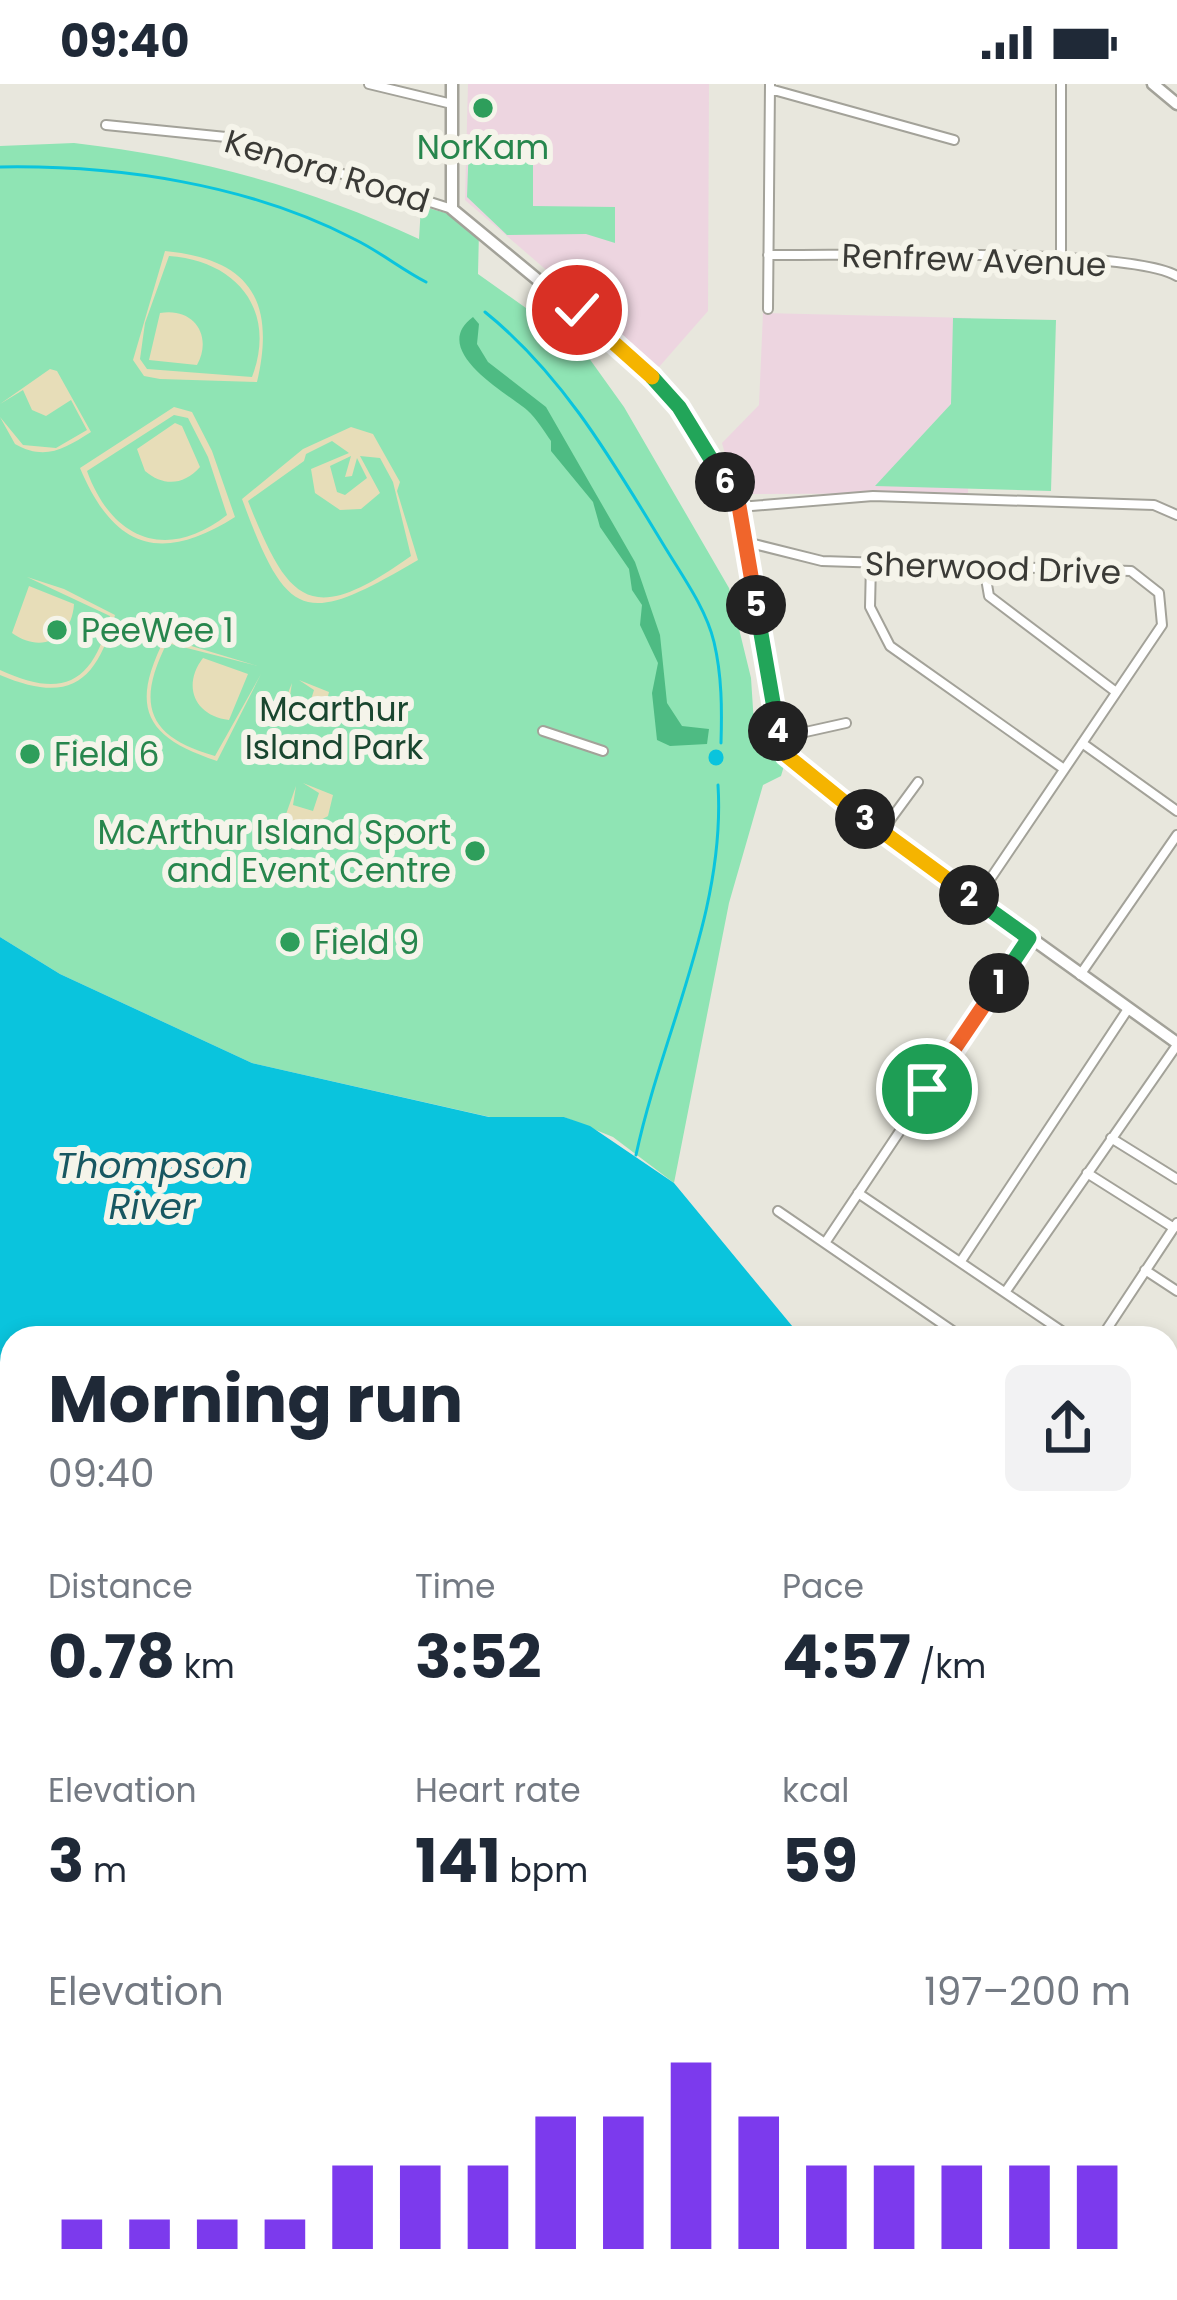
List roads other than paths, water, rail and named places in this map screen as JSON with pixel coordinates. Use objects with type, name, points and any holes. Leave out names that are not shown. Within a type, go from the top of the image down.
[{"type":"street","points":[[369,84],[452,104]]},
{"type":"street","points":[[452,84],[452,208]]},
{"type":"street","points":[[1061,84],[1061,260]]},
{"type":"street","points":[[1154,84],[1177,104]]},
{"type":"street","points":[[768,309],[770,87],[954,140]]},
{"type":"street","name":"Kenora Road","points":[[106,125],[226,137],[452,208],[650,374],[679,407],[739,506],[786,755],[882,831]]},
{"type":"street","name":"Renfrew Avenue","points":[[768,255],[1061,260],[1145,265],[1177,276]]},
{"type":"street","points":[[739,506],[873,496],[1154,506],[1177,515]]},
{"type":"street","name":"Sherwood Drive","points":[[745,542],[822,562],[1131,571],[1150,580],[1164,605],[1162,625],[976,900]]},
{"type":"street","points":[[871,563],[870,607],[890,646],[1064,769]]},
{"type":"street","points":[[984,567],[989,596],[1116,692]]},
{"type":"street","points":[[779,737],[846,723]]},
{"type":"street","points":[[543,731],[603,751]]},
{"type":"street","points":[[1082,743],[1177,811]]},
{"type":"street","points":[[918,782],[882,831],[1177,1044],[1006,1291]]},
{"type":"street","points":[[1080,975],[1177,835]]},
{"type":"street","points":[[825,1244],[1029,938]]},
{"type":"street","points":[[962,1261],[1128,1010]]},
{"type":"street","points":[[1111,1138],[1177,1179]]},
{"type":"street","points":[[1087,1173],[1175,1226],[1108,1326]]},
{"type":"street","points":[[858,1192],[1055,1326]]},
{"type":"street","points":[[778,1211],[945,1326]]},
{"type":"street","points":[[1145,1270],[1177,1291]]},
{"type":"water","name":"Thompson River","points":[[0,937],[60,974],[252,1063],[489,1117],[564,1117],[590,1126],[674,1183],[792,1326],[0,1326]]},
{"type":"waterway","points":[[0,167],[136,174],[227,192],[313,220],[426,282]]},
{"type":"waterway","points":[[485,312],[538,363],[584,420],[699,604],[717,655],[721,743]]},
{"type":"waterway","points":[[636,1155],[702,926],[718,832],[718,785]]},
{"type":"place","name":"NorKam","points":[[483,108]]},
{"type":"place","name":"PeeWee 1","points":[[57,630]]},
{"type":"place","name":"Field 6","points":[[30,754]]},
{"type":"place","name":"McArthur Island Sport and Event Centre","points":[[475,851]]},
{"type":"place","name":"Field 9","points":[[290,942]]},
{"type":"park label","name":"Mcarthur Island Park","points":[[334,728]]}]
